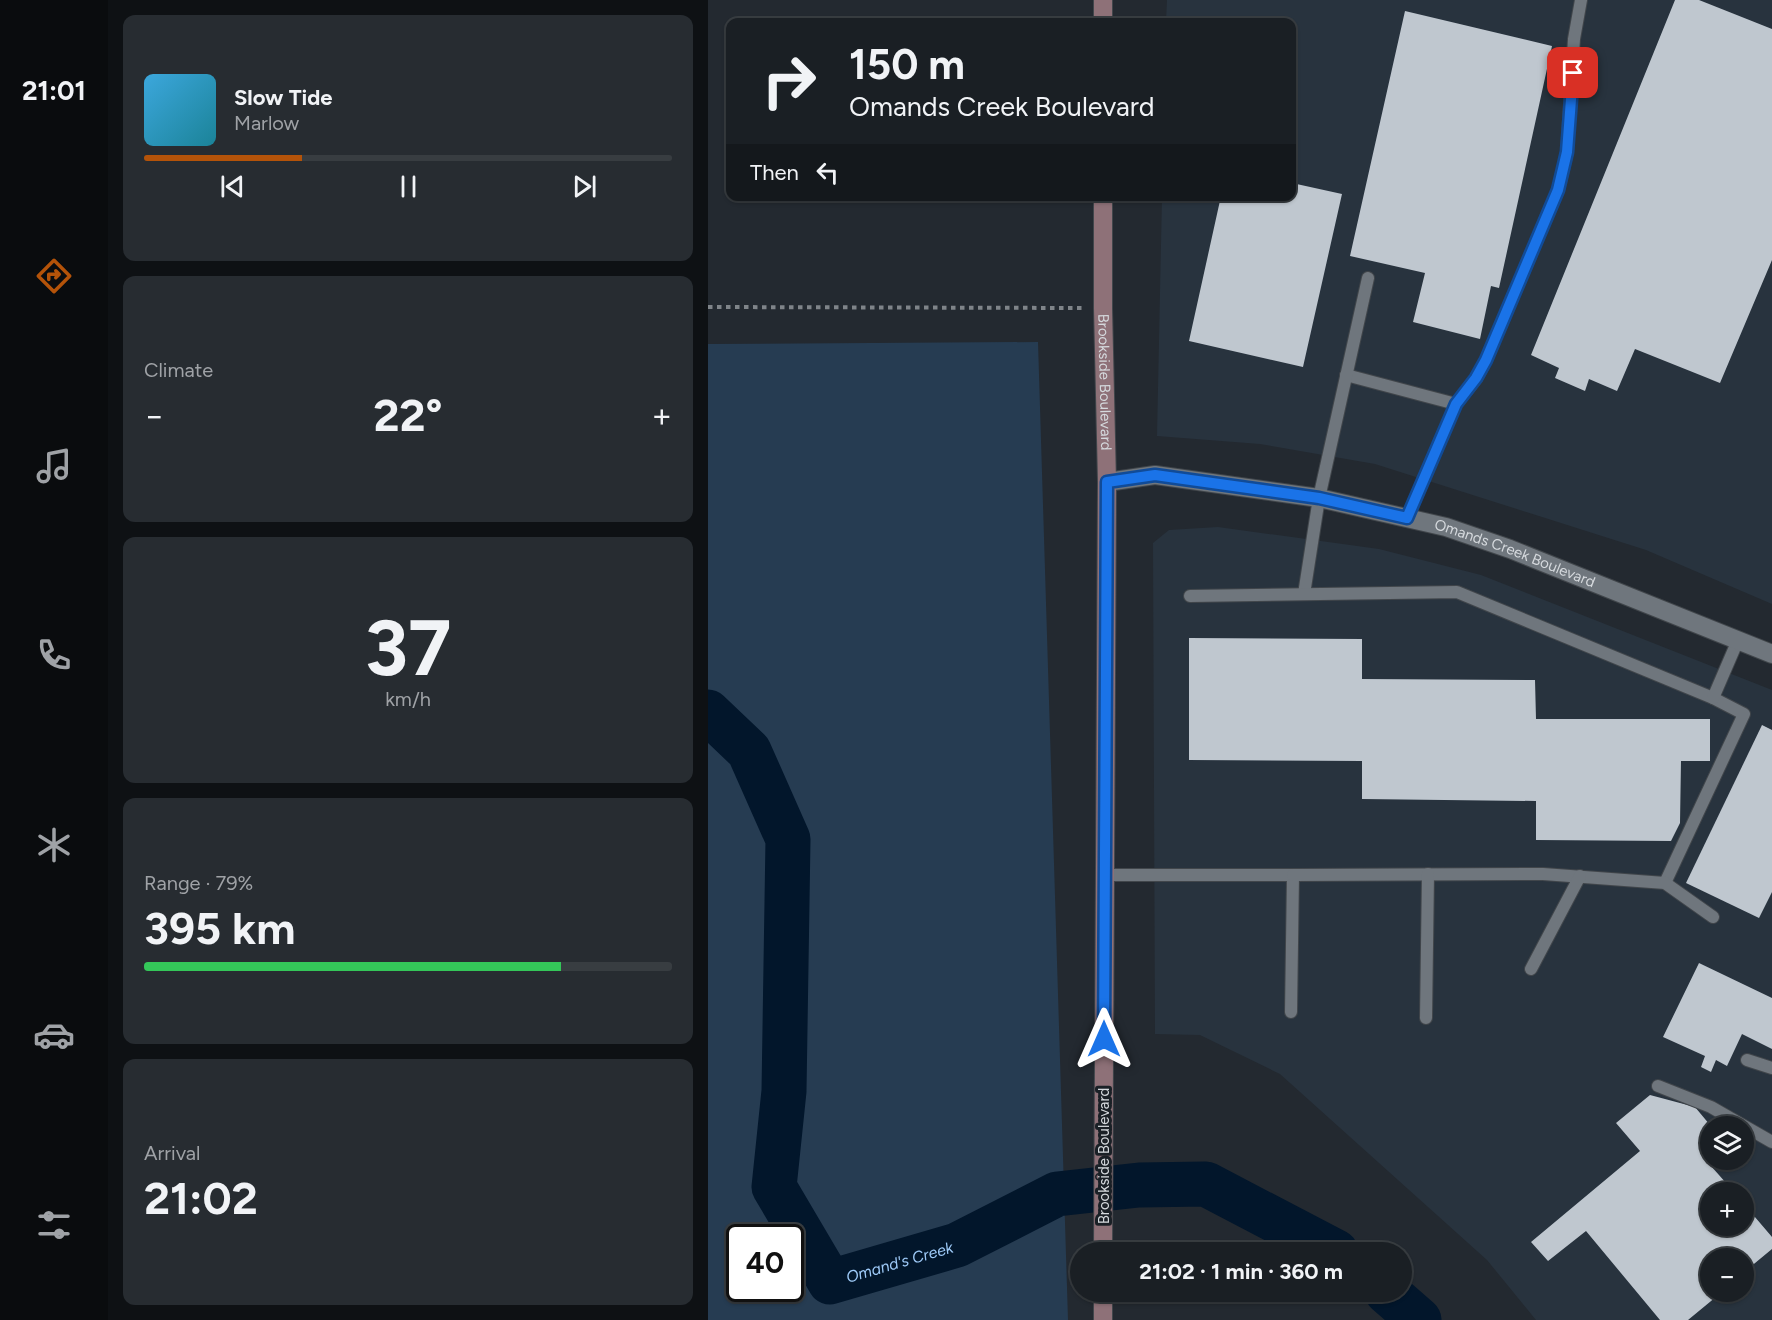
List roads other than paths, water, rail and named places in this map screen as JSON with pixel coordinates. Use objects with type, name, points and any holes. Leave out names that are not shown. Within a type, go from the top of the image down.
[{"type":"street","points":[[1103,0],[1103,18]]},
{"type":"street","name":"Brookside Boulevard","points":[[1103,201],[1107,482],[1103,1242]]},
{"type":"street","name":"Omands Creek Boulevard","points":[[1107,482],[1155,475],[1319,498],[1446,528],[1510,549],[1772,654]]},
{"type":"street","points":[[1103,1302],[1103,1320]]},
{"type":"lane","points":[[1407,518],[1456,404],[1476,378],[1486,360],[1558,190],[1567,152],[1574,39],[1581,0]]},
{"type":"lane","points":[[1304,594],[1319,498],[1368,278]]},
{"type":"lane","points":[[1346,375],[1456,404]]},
{"type":"lane","points":[[1190,596],[1457,592],[1713,698],[1744,714],[1665,883]]},
{"type":"lane","points":[[1713,698],[1738,640]]},
{"type":"lane","points":[[1426,1018],[1428,874]]},
{"type":"lane","points":[[1105,875],[1543,874],[1580,876],[1665,883],[1713,917]]},
{"type":"lane","points":[[1291,1012],[1293,875]]},
{"type":"lane","points":[[1531,969],[1580,876]]},
{"type":"lane","points":[[1747,1060],[1772,1068]]},
{"type":"lane","points":[[1658,1086],[1711,1107],[1772,1142]]},
{"type":"waterway","name":"Omand's Creek","points":[[708,712],[749,751],[788,839],[784,1091],[774,1187],[830,1282],[957,1245],[1057,1194],[1139,1185],[1206,1184],[1317,1242]]},
{"type":"waterway","name":"Omand's Creek","points":[[1398,1302],[1419,1320]]}]
